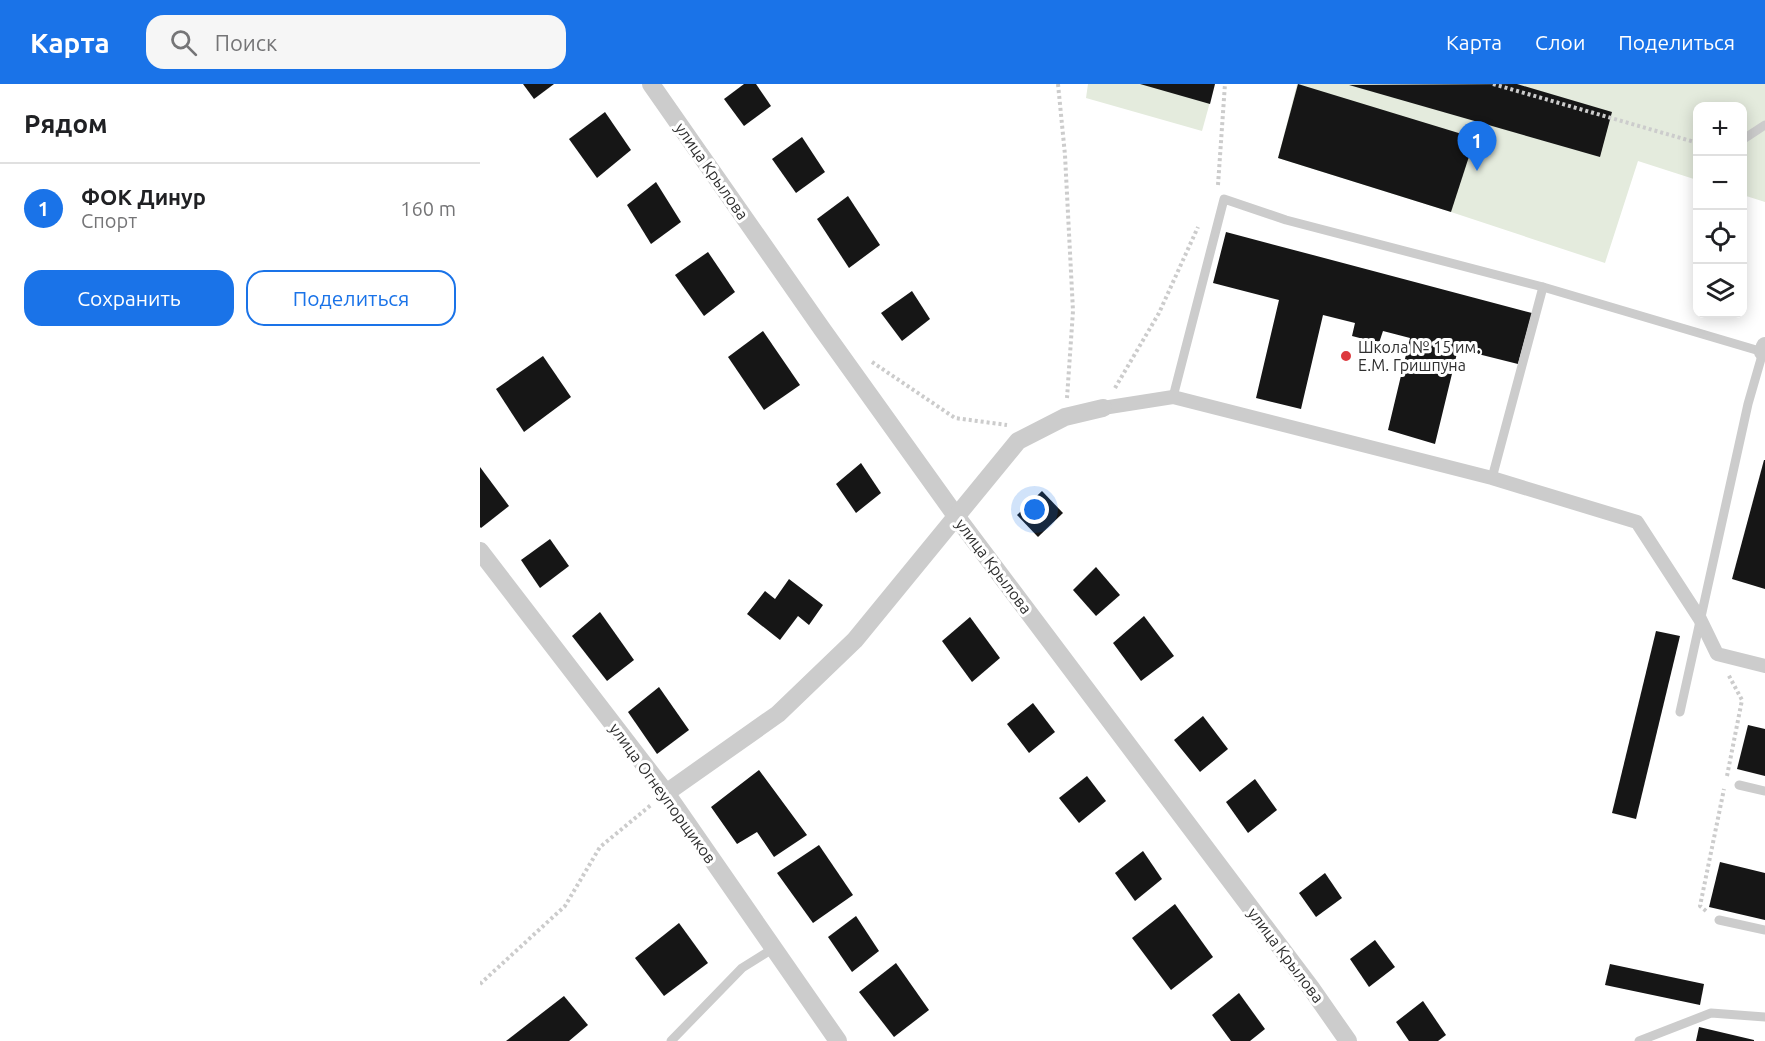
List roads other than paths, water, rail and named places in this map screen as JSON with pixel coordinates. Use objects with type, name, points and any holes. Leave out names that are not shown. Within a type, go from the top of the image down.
[{"type":"street","name":"улица Крылова","points":[[651,84],[956,516],[1311,988],[1348,1041]]},
{"type":"street","points":[[666,793],[778,714],[855,640],[1018,441],[1065,417],[1103,408],[1173,397],[1492,478],[1637,522],[1700,619],[1717,654],[1765,666]]},
{"type":"street","name":"улица Огнеупорщиков","points":[[480,551],[666,793],[838,1041]]},
{"type":"lane","points":[[1747,137],[1765,124]]},
{"type":"lane","points":[[1173,397],[1224,199],[1286,220],[1543,287],[1764,349],[1748,404],[1680,712]]},
{"type":"lane","points":[[1492,478],[1543,287]]},
{"type":"lane","points":[[1739,785],[1765,791]]},
{"type":"lane","points":[[1719,920],[1765,930]]},
{"type":"lane","points":[[671,1041],[742,968],[774,948]]},
{"type":"lane","points":[[1640,1041],[1711,1013],[1765,1017]]},
{"type":"place","name":"ФОК Динур","points":[[1477,171]]},
{"type":"place","name":"Школа № 15 им. Е.М. Гришпуна","points":[[1346,356]]}]
